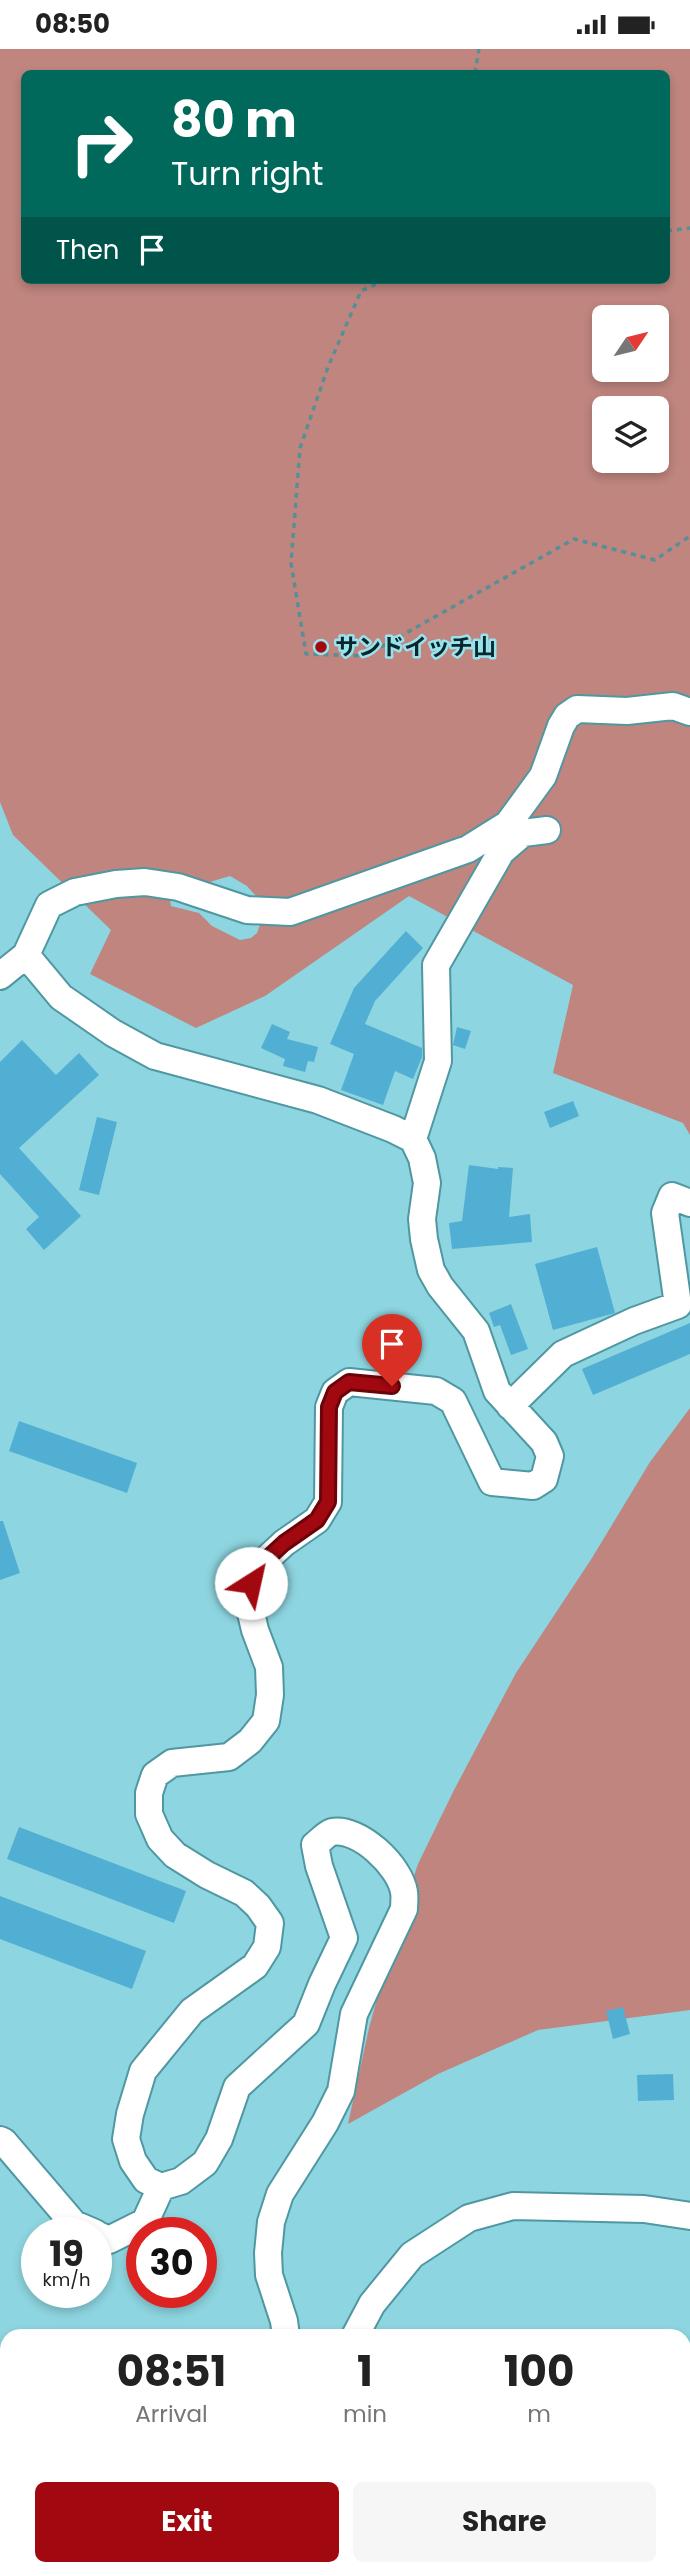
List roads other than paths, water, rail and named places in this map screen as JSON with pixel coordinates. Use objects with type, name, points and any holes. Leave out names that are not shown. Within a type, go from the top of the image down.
[{"type":"street","points":[[0,976],[26,955],[49,905],[75,893],[116,884],[145,882],[178,887],[247,910],[290,912],[468,849],[508,824],[543,776],[567,716],[578,709],[626,711],[673,706],[690,712]]},
{"type":"street","points":[[413,1139],[438,1061],[436,965],[501,852],[523,833],[547,830]]},
{"type":"street","points":[[26,955],[61,997],[113,1033],[155,1056],[318,1100],[413,1139],[422,1158],[427,1183],[422,1219],[431,1270],[440,1286],[476,1331],[497,1391],[544,1442],[550,1456],[544,1479],[533,1486],[492,1482],[453,1401],[436,1391],[349,1382],[335,1392],[329,1407],[328,1502],[317,1520],[284,1543],[256,1569],[247,1596],[255,1630],[269,1667],[270,1695],[265,1721],[250,1741],[229,1757],[172,1763],[155,1775],[149,1793],[149,1814],[160,1839],[175,1855],[244,1893],[271,1923],[267,1947],[255,1966],[192,2011],[143,2071],[125,2139],[133,2161],[146,2179],[161,2187],[181,2181],[205,2163],[219,2139],[237,2087],[306,2024],[344,1938],[319,1866],[315,1845],[330,1832],[349,1832],[371,1846],[390,1865],[404,1891],[404,1909],[354,2014],[341,2091],[325,2123],[280,2194],[271,2222],[269,2275],[285,2329]]},
{"type":"street","points":[[510,1406],[564,1354],[634,1321],[678,1305],[665,1213],[672,1196],[690,1203]]},
{"type":"street","points":[[0,2140],[68,2217]]},
{"type":"street","points":[[112,2238],[145,2222],[161,2187]]},
{"type":"street","points":[[359,2329],[372,2304],[412,2255],[469,2218],[513,2206],[644,2209],[690,2216]]},
{"type":"place","name":"サンドイッチ山","points":[[321,647]]}]
